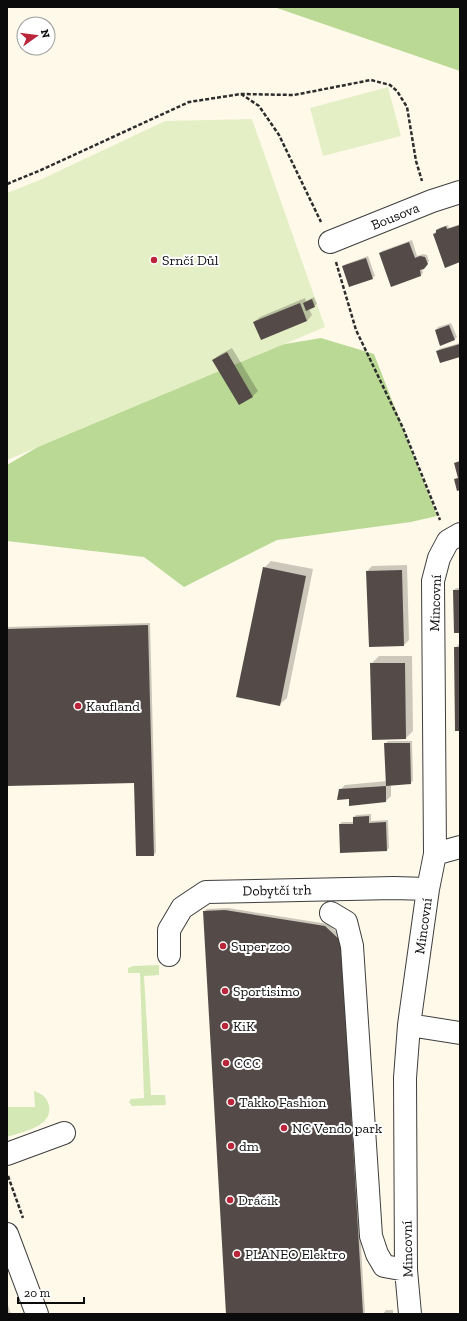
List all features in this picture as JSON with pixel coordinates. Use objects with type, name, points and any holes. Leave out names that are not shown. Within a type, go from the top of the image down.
[{"type":"street","name":"Bousova","points":[[330,242],[432,201],[460,192]]},
{"type":"street","name":"Mincovní","points":[[410,1314],[406,1270],[404,1078],[409,1025],[428,889],[435,854],[433,581],[439,558],[454,538]]},
{"type":"street","points":[[435,854],[460,847]]},
{"type":"street","name":"Dobytčí trh","points":[[169,955],[169,930],[182,908],[206,892],[394,888],[428,889]]},
{"type":"street","points":[[331,913],[346,922],[352,946],[371,1236],[376,1254],[384,1266],[406,1270]]},
{"type":"street","points":[[409,1025],[460,1033]]},
{"type":"street","points":[[7,1154],[64,1133]]},
{"type":"street","points":[[7,1234],[37,1314]]},
{"type":"path","points":[[7,184],[41,170],[189,102],[241,94],[294,95],[371,80],[390,85],[397,91],[407,107],[416,161],[421,178],[432,201]]},
{"type":"path","points":[[241,94],[259,106],[279,135],[330,242],[356,330],[454,538]]},
{"type":"green space","points":[[274,7],[460,7],[460,71]]},
{"type":"green space","points":[[388,87],[401,136],[323,156],[310,108]]},
{"type":"green space","name":"Srnčí Důl","points":[[252,119],[325,327],[7,460],[7,193],[42,179],[165,121]]},
{"type":"green space","points":[[321,338],[374,354],[437,516],[411,522],[277,540],[184,587],[144,557],[7,541],[7,465],[185,361]]},
{"type":"green space","points":[[159,965],[159,975],[144,976],[151,1095],[165,1095],[166,1105],[132,1106],[129,1102],[131,1099],[144,1098],[140,973],[128,973],[128,968],[133,966]]},
{"type":"green space","points":[[34,1091],[44,1096],[47,1100],[49,1113],[46,1119],[35,1128],[7,1137],[7,1107],[35,1107]]},
{"type":"building","points":[[460,225],[460,262],[445,268],[433,234],[436,233],[436,230],[446,226],[447,229]]},
{"type":"building","points":[[409,242],[415,258],[420,256],[425,257],[428,264],[424,269],[420,270],[421,276],[391,287],[379,253]]},
{"type":"building","points":[[366,258],[373,279],[349,287],[342,266]]},
{"type":"building","points":[[312,299],[315,307],[306,311],[303,303]]},
{"type":"building","points":[[300,303],[307,321],[261,340],[253,322]]},
{"type":"building","points":[[449,325],[455,340],[440,346],[435,330]]},
{"type":"building","points":[[460,344],[460,357],[440,363],[436,351]]},
{"type":"building","points":[[227,352],[253,397],[239,405],[212,360]]},
{"type":"building","points":[[460,461],[460,490],[457,491],[454,479],[458,478],[454,463]]},
{"type":"building","points":[[263,567],[306,576],[280,706],[236,697]]},
{"type":"building","points":[[402,570],[404,646],[369,647],[366,571]]},
{"type":"building","points":[[453,590],[460,590],[460,633],[454,633]]},
{"type":"building","name":"Kaufland","points":[[148,625],[154,856],[136,856],[134,783],[7,786],[7,629]]},
{"type":"building","points":[[454,647],[460,647],[460,731],[455,731]]},
{"type":"building","points":[[370,663],[405,663],[406,739],[372,740]]},
{"type":"building","points":[[384,743],[410,743],[411,784],[386,786]]},
{"type":"building","points":[[386,786],[386,802],[349,806],[349,799],[337,800],[339,789]]},
{"type":"building","points":[[369,816],[369,823],[386,822],[387,851],[340,853],[339,824],[353,824],[353,817]]},
{"type":"building","name":"NC Vendo park","points":[[225,910],[325,926],[341,941],[363,1314],[226,1314],[203,911]]},
{"type":"place","name":"Srnčí Důl","points":[[154,260]]},
{"type":"place","name":"Kaufland","points":[[78,706]]},
{"type":"place","name":"Super zoo","points":[[223,946]]},
{"type":"place","name":"Sportisimo","points":[[225,991]]},
{"type":"place","name":"KiK","points":[[225,1026]]},
{"type":"place","name":"CCC","points":[[226,1063]]},
{"type":"place","name":"Takko Fashion","points":[[231,1102]]},
{"type":"place","name":"NC Vendo park","points":[[284,1128]]},
{"type":"place","name":"dm","points":[[231,1146]]},
{"type":"place","name":"Dráčik","points":[[230,1200]]},
{"type":"place","name":"PLANEO Elektro","points":[[237,1254]]}]
